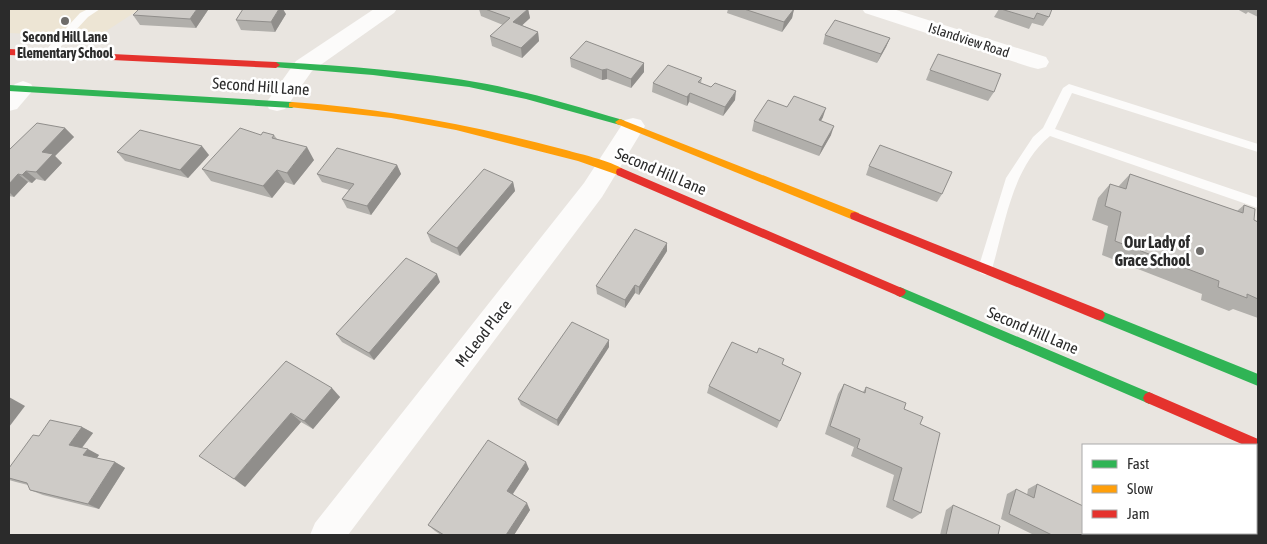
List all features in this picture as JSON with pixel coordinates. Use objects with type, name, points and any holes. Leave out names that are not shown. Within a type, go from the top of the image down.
[{"type":"street","points":[[277,103],[304,66],[387,9]]},
{"type":"street","name":"Islandview Road","points":[[872,9],[928,17],[1038,62]]},
{"type":"street","name":"Second Hill Lane","points":[[9,52],[346,68],[470,84],[548,102],[633,126],[1258,380]]},
{"type":"street","points":[[22,85],[48,54]]},
{"type":"street","name":"Second Hill Lane","points":[[22,85],[346,108],[450,124],[529,142],[608,166],[1258,444]]},
{"type":"street","name":"McLeod Place","points":[[327,535],[593,190],[633,126]]},
{"type":"lane","points":[[48,54],[84,15],[96,9]]},
{"type":"lane","points":[[985,269],[1012,178],[1037,140],[1048,131],[1069,88],[1258,148]]},
{"type":"lane","points":[[1048,131],[1258,203]]},
{"type":"shaded area","name":"Second Hill Lane Elementary School","points":[[9,9],[140,9],[97,37],[9,33]]},
{"type":"building","points":[[139,9],[197,9],[190,19],[133,15]]},
{"type":"building","points":[[243,9],[279,9],[271,22],[236,20]]},
{"type":"building","points":[[485,9],[528,9],[513,22],[538,32],[521,48],[490,36],[510,18]]},
{"type":"building","points":[[744,9],[794,9],[784,22]]},
{"type":"building","points":[[1001,9],[1052,9],[1049,17],[1037,13],[1034,19]]},
{"type":"building","points":[[835,20],[890,38],[881,54],[825,35]]},
{"type":"building","points":[[586,41],[644,63],[631,79],[607,69],[602,70],[570,58]]},
{"type":"building","points":[[938,54],[1001,74],[994,92],[930,70]]},
{"type":"building","points":[[668,65],[702,78],[698,82],[711,87],[715,83],[736,91],[725,107],[690,93],[687,97],[653,83]]},
{"type":"building","points":[[794,96],[826,108],[819,120],[834,126],[822,147],[754,121],[768,100],[787,107]]},
{"type":"building","points":[[37,123],[65,128],[42,152],[53,154],[36,172],[26,171],[22,175],[18,174],[9,184],[9,150]]},
{"type":"building","points":[[240,128],[261,135],[263,132],[274,135],[272,138],[307,147],[287,173],[277,170],[263,186],[202,169]]},
{"type":"building","points":[[140,130],[202,146],[180,170],[117,152]]},
{"type":"building","points":[[880,145],[952,172],[942,194],[869,166]]},
{"type":"building","points":[[337,148],[397,165],[367,206],[342,199],[354,184],[317,174]]},
{"type":"building","points":[[484,169],[513,182],[457,248],[427,233]]},
{"type":"building","points":[[1130,174],[1243,213],[1244,205],[1255,209],[1254,220],[1258,222],[1258,299],[1247,294],[1247,298],[1218,287],[1219,281],[1115,241],[1121,212],[1105,206],[1110,184],[1126,189]]},
{"type":"building","points":[[635,229],[667,243],[639,287],[635,285],[625,300],[596,286]]},
{"type":"building","points":[[406,258],[437,274],[369,353],[336,334]]},
{"type":"building","points":[[572,322],[609,340],[557,420],[518,399]]},
{"type":"building","points":[[732,342],[757,353],[759,348],[784,359],[782,364],[801,373],[780,421],[709,386]]},
{"type":"building","points":[[286,361],[332,388],[304,421],[291,413],[234,479],[199,456]]},
{"type":"building","points":[[844,384],[865,393],[866,387],[906,403],[904,409],[923,417],[920,424],[940,433],[921,513],[893,500],[902,468],[857,448],[860,439],[830,426]]},
{"type":"building","points":[[50,420],[82,427],[69,445],[88,449],[83,455],[115,462],[88,504],[30,490],[27,483],[9,478],[9,468],[33,435],[39,436]]},
{"type":"building","points":[[488,440],[526,462],[507,491],[527,503],[506,535],[444,535],[428,525]]},
{"type":"building","points":[[1037,484],[1082,506],[1082,534],[1101,535],[1052,535],[1009,514],[1016,489],[1034,498]]},
{"type":"building","points":[[953,505],[1000,526],[998,535],[946,535]]},
{"type":"building","points":[[1174,534],[1176,535],[1143,535]]},
{"type":"traffic: fast","points":[[276,65],[373,72],[488,87],[620,122]]},
{"type":"traffic: fast","points":[[9,88],[292,105]]},
{"type":"traffic: fast","points":[[900,292],[1149,398]]},
{"type":"traffic: fast","points":[[1099,315],[1258,380]]},
{"type":"traffic: slow","points":[[292,105],[391,115],[456,126],[578,157],[621,172]]},
{"type":"traffic: slow","points":[[620,122],[855,216]]},
{"type":"traffic: jam","points":[[9,52],[276,65]]},
{"type":"traffic: jam","points":[[621,172],[900,292]]},
{"type":"traffic: jam","points":[[855,216],[1099,315]]},
{"type":"traffic: jam","points":[[1149,398],[1256,444]]},
{"type":"place","name":"Second Hill Lane Elementary School","points":[[65,21]]},
{"type":"place","name":"Our Lady of Grace School","points":[[1200,251]]}]
